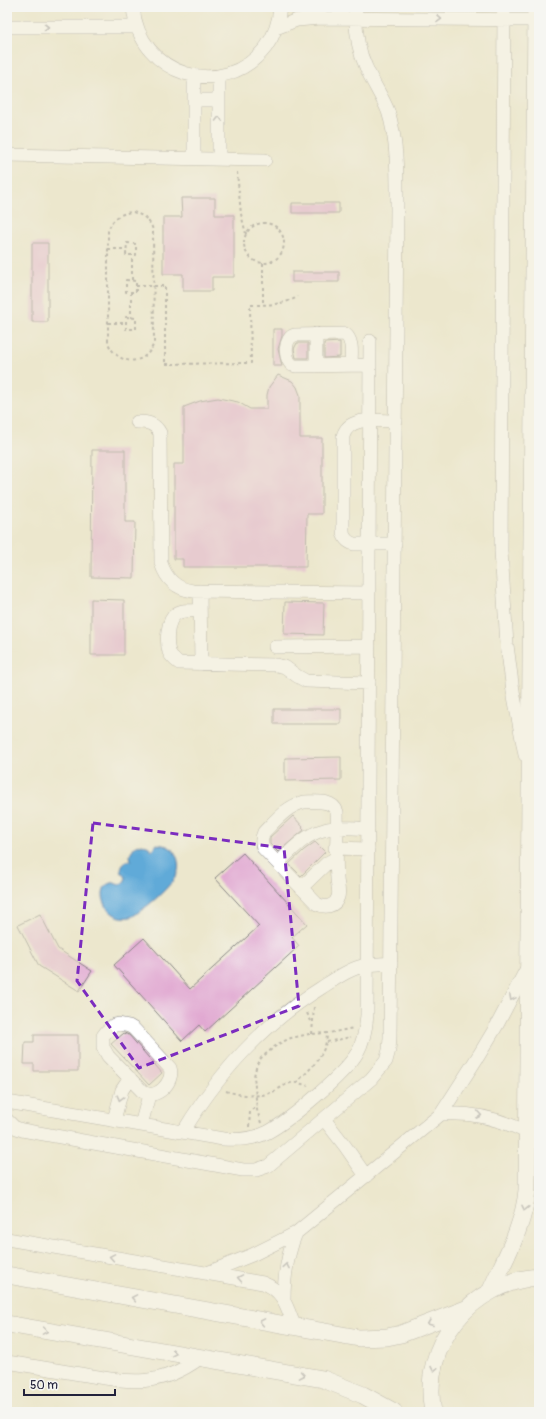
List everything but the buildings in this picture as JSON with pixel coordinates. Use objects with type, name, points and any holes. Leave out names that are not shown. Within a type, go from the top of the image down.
[{"type":"main road","points":[[491,1290],[524,1214],[527,1190],[537,16]]},
{"type":"main road","points":[[7,1275],[295,1328],[359,1338],[387,1337],[401,1334],[466,1309]]},
{"type":"main road","points":[[433,1412],[431,1384],[434,1367],[439,1350],[447,1333],[456,1320],[466,1309],[491,1290],[527,1278],[539,1277]]},
{"type":"main road","points":[[7,1324],[323,1379],[394,1412]]},
{"type":"street","points":[[133,7],[137,28],[146,45],[159,60],[176,70],[194,76],[219,76],[234,72],[248,64],[260,54],[269,42],[276,28],[280,7]]},
{"type":"street","points":[[276,28],[286,23],[308,18],[356,13],[504,13],[537,16]]},
{"type":"street","points":[[7,1120],[14,1127],[22,1130],[243,1170],[256,1170],[268,1166],[371,1079],[386,1061],[390,1038],[391,963],[398,209],[397,166],[395,144],[387,110],[359,50],[356,30],[356,13]]},
{"type":"street","points":[[504,13],[501,551],[504,606],[511,676],[531,783]]},
{"type":"street","points":[[7,27],[137,28]]},
{"type":"street","points":[[194,76],[194,158]]},
{"type":"street","points":[[218,158],[219,76]]},
{"type":"street","points":[[194,100],[219,100]]},
{"type":"street","points":[[7,154],[265,160]]},
{"type":"street","points":[[316,334],[316,366]]},
{"type":"street","points":[[351,366],[351,343],[347,336],[342,334],[291,336],[288,341],[288,357],[290,364],[294,366],[351,366],[370,365]]},
{"type":"street","points":[[7,1102],[227,1139],[248,1138],[268,1132],[295,1112],[352,1061],[362,1044],[366,1030],[367,965],[370,341]]},
{"type":"street","points":[[395,544],[354,544],[350,543],[343,534],[343,436],[346,428],[357,422],[396,421]]},
{"type":"street","points":[[137,422],[146,422],[154,426],[160,433],[160,556],[166,575],[175,585],[187,590],[200,591],[369,592]]},
{"type":"street","points":[[200,591],[201,664]]},
{"type":"street","points":[[200,611],[181,611],[172,618],[168,628],[168,647],[171,656],[179,662],[201,664],[276,665],[285,667],[306,681],[369,684]]},
{"type":"street","points":[[275,646],[369,646]]},
{"type":"street","points":[[304,802],[325,802],[333,805],[337,812],[336,853],[338,898],[333,904],[325,907],[317,904],[263,848],[262,836],[264,832],[284,812],[293,805],[304,802]]},
{"type":"street","points":[[278,863],[309,836],[325,829],[368,829]]},
{"type":"street","points":[[301,888],[336,853],[368,849]]},
{"type":"street","points":[[183,1132],[214,1086],[227,1070],[255,1040],[286,1012],[316,991],[346,973],[367,965],[391,963]]},
{"type":"street","points":[[207,1273],[252,1255],[296,1233],[441,1114],[490,1037],[529,963]]},
{"type":"street","points":[[124,1024],[134,1029],[170,1068],[171,1076],[169,1081],[156,1094],[149,1095],[142,1091],[108,1056],[103,1047],[103,1036],[114,1025],[124,1024]]},
{"type":"street","points":[[114,1120],[120,1095],[130,1078]]},
{"type":"street","points":[[141,1125],[149,1095]]},
{"type":"street","points":[[441,1114],[466,1113],[492,1118],[528,1133]]},
{"type":"street","points":[[324,1119],[366,1176]]},
{"type":"street","points":[[284,1300],[287,1259],[296,1233]]},
{"type":"street","points":[[7,1239],[263,1283],[275,1289],[284,1300],[295,1328]]},
{"type":"street","points":[[7,1362],[116,1380],[138,1382],[171,1375],[200,1358]]},
{"type":"path","points":[[236,159],[241,214],[246,234]]},
{"type":"path","points":[[133,212],[144,216],[151,224],[153,230],[154,343],[151,351],[142,359],[131,361],[125,360],[114,353],[108,343],[108,249],[108,231],[113,221],[121,214],[133,212]]},
{"type":"path","points":[[259,223],[270,224],[279,230],[284,241],[281,252],[274,260],[263,263],[257,262],[248,255],[244,245],[246,234],[249,229],[259,223]]},
{"type":"path","points":[[126,243],[136,244],[136,255],[132,255],[126,255],[126,243]]},
{"type":"path","points":[[108,249],[126,249]]},
{"type":"path","points":[[132,255],[132,280]]},
{"type":"path","points":[[263,263],[263,305]]},
{"type":"path","points":[[126,280],[132,280],[136,280],[136,292],[126,292],[126,280]]},
{"type":"path","points":[[136,286],[165,286],[165,364],[251,363],[250,305],[275,305],[298,296]]},
{"type":"path","points":[[131,292],[131,318]]},
{"type":"path","points":[[126,318],[136,318],[136,329],[126,329],[126,323],[126,318]]},
{"type":"path","points":[[108,323],[126,323]]},
{"type":"path","points":[[312,1034],[316,991]]},
{"type":"path","points":[[268,1132],[260,1122],[254,1076],[257,1064],[261,1058],[278,1044],[300,1035],[366,1030]]},
{"type":"path","points":[[326,1042],[366,1030]]},
{"type":"path","points":[[296,1083],[312,1067],[325,1049],[327,1033]]},
{"type":"path","points":[[214,1086],[233,1094],[268,1094],[278,1089],[282,1085],[296,1083],[320,1091]]},
{"type":"path","points":[[248,1138],[250,1116],[253,1108],[257,1105]]},
{"type":"highlighted area","points":[[93,823],[284,848],[299,1006],[139,1068],[77,981]]},
{"type":"water","points":[[142,844],[149,847],[152,851],[157,844],[172,849],[178,859],[178,871],[171,884],[149,904],[130,917],[121,917],[108,909],[103,896],[104,890],[106,886],[111,883],[119,885],[124,882],[126,878],[121,872],[122,865],[125,862],[131,861],[130,855],[134,847]]}]
